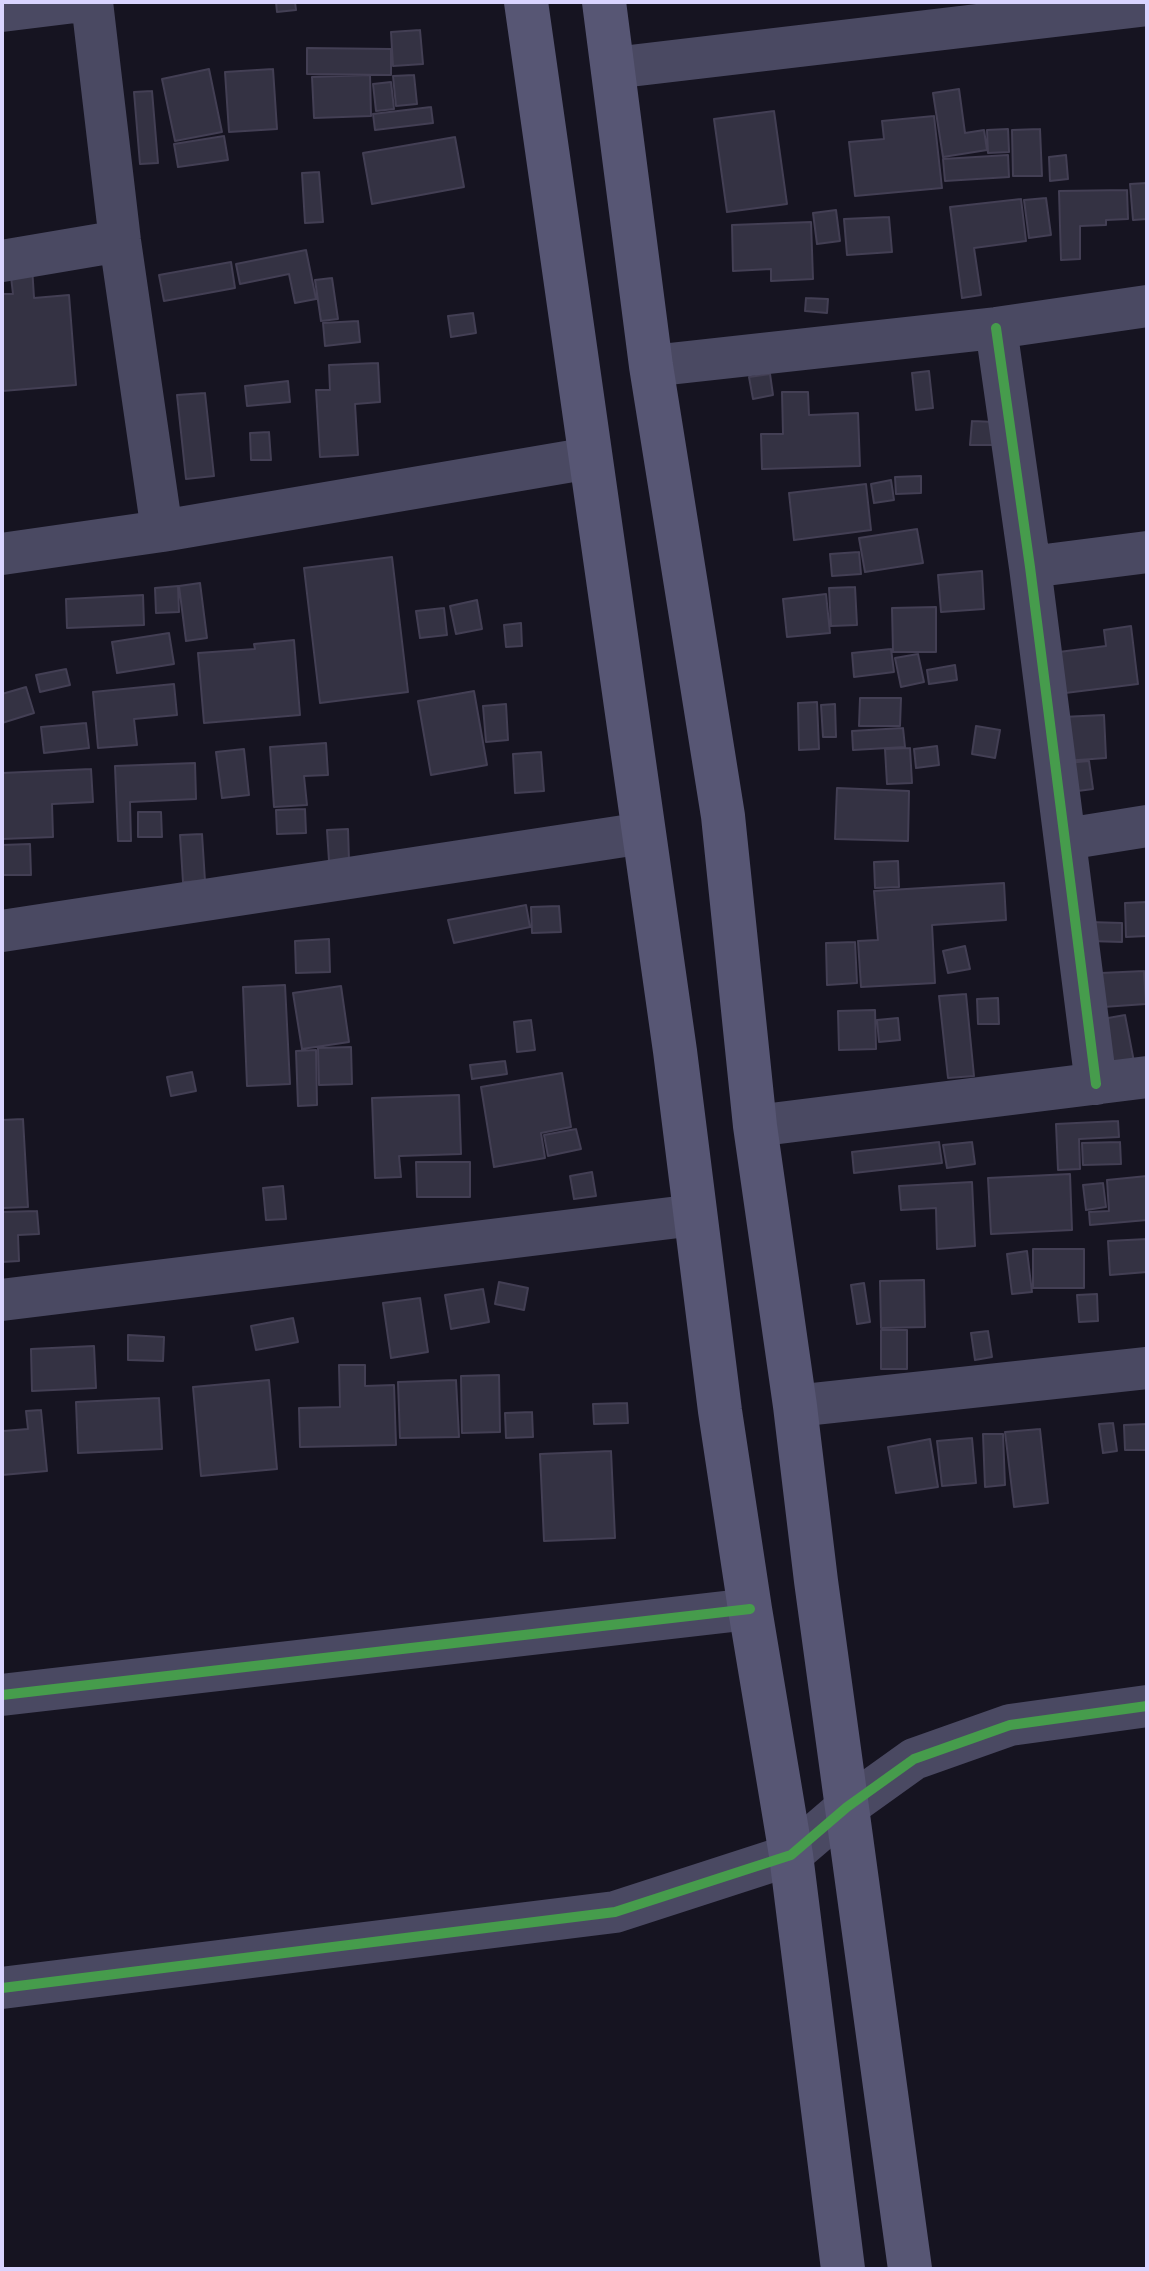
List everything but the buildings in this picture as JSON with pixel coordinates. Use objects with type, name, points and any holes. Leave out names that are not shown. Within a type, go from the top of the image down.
[{"type":"main road","points":[[526,2],[675,1051],[750,1609],[791,1855],[843,2269]]},
{"type":"main road","points":[[604,2],[651,366],[723,816],[755,1126],[910,2269]]},
{"type":"street","points":[[2,11],[75,2]]},
{"type":"street","points":[[92,2],[120,241],[162,531]]},
{"type":"street","points":[[613,68],[965,14],[1147,5]]},
{"type":"street","points":[[2,261],[120,241]]},
{"type":"street","points":[[651,366],[996,328],[1147,306]]},
{"type":"street","points":[[996,328],[1096,1084]]},
{"type":"street","points":[[2,554],[162,531],[590,458]]},
{"type":"street","points":[[1030,567],[1147,552]]},
{"type":"street","points":[[1066,839],[1147,826]]},
{"type":"street","points":[[2,931],[644,833]]},
{"type":"street","points":[[755,1126],[1147,1077]]},
{"type":"street","points":[[2,1300],[695,1215]]},
{"type":"street","points":[[795,1406],[1147,1368]]},
{"type":"street","points":[[2,1695],[750,1609]]},
{"type":"street","points":[[2,1988],[615,1912],[791,1855],[847,1807],[914,1759],[1010,1725],[1147,1706]]},
{"type":"cycle path","points":[[996,328],[1096,1084]]},
{"type":"cycle path","points":[[2,1695],[750,1609]]},
{"type":"cycle path","points":[[2,1988],[615,1912],[791,1855],[847,1807],[914,1759],[1010,1725],[1147,1706]]}]
